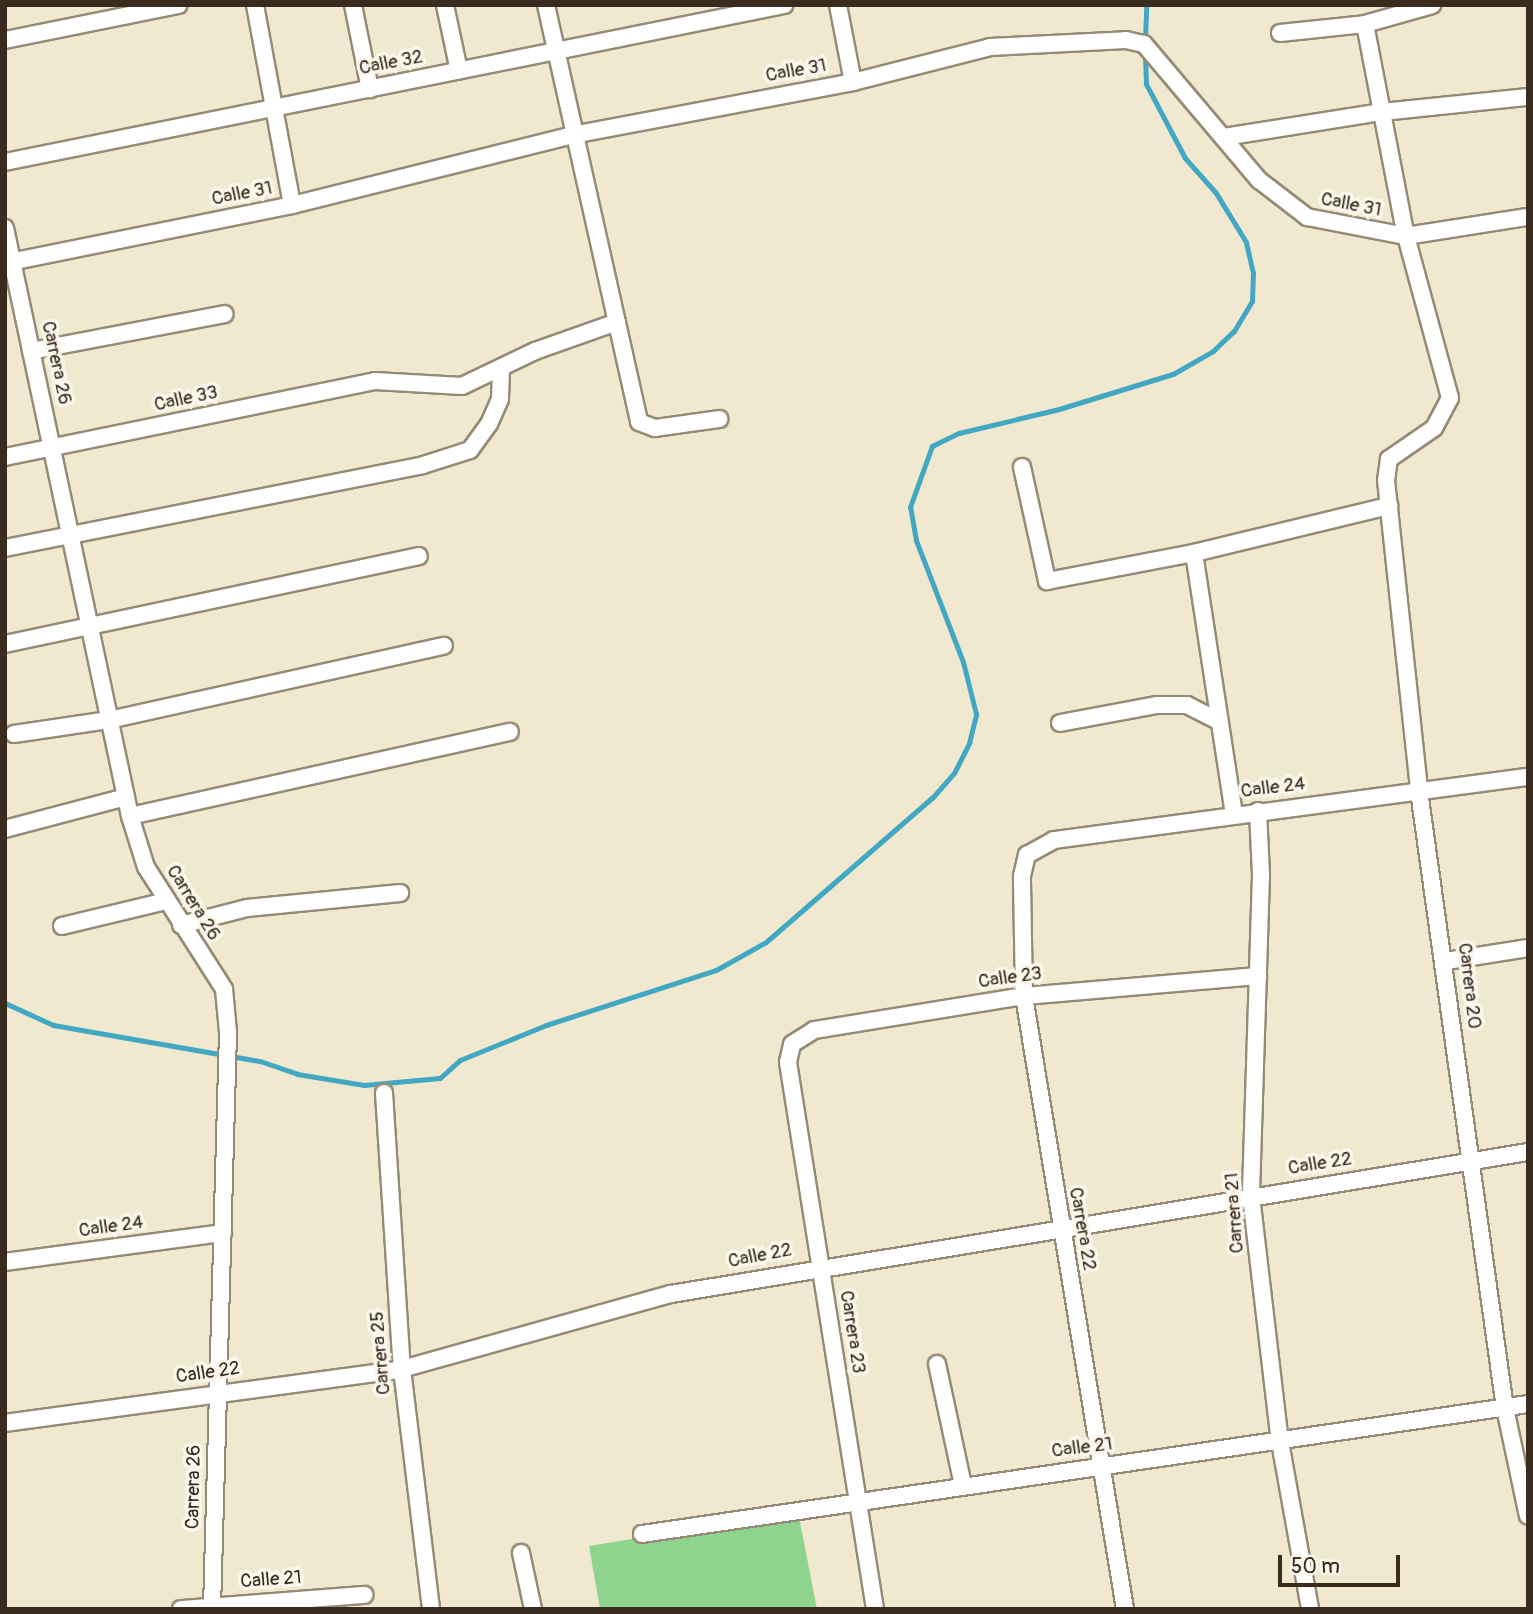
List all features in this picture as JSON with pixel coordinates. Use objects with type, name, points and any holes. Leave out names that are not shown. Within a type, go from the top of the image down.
[{"type":"street","points":[[5,40],[178,5]]},
{"type":"street","points":[[255,5],[292,205]]},
{"type":"street","points":[[353,5],[370,89]]},
{"type":"street","points":[[445,5],[459,71]]},
{"type":"street","points":[[546,5],[639,422],[655,428],[719,419]]},
{"type":"street","name":"Calle 32","points":[[5,162],[459,71],[741,9],[784,5]]},
{"type":"street","points":[[838,5],[853,82]]},
{"type":"street","points":[[1280,33],[1365,24],[1432,5]]},
{"type":"street","points":[[1365,24],[1406,236]]},
{"type":"street","name":"Calle 31","points":[[9,263],[292,205],[573,135],[853,82],[990,47],[1126,40],[1144,44],[1259,180],[1307,218],[1406,236],[1528,217]]},
{"type":"street","points":[[1224,137],[1382,112],[1528,97]]},
{"type":"street","name":"Carrera 26","points":[[5,228],[9,263],[32,351],[130,816],[146,867],[224,989],[228,1032],[212,1607]]},
{"type":"street","name":"Carrera 20","points":[[1406,236],[1450,398],[1434,428],[1389,459],[1389,506],[1419,791],[1446,961],[1470,1161],[1505,1408],[1528,1516]]},
{"type":"street","points":[[32,351],[225,314]]},
{"type":"street","name":"Calle 33","points":[[5,457],[375,381],[462,386],[502,370],[534,351],[617,322]]},
{"type":"street","points":[[5,548],[423,465],[470,450],[489,425],[500,399],[502,370]]},
{"type":"street","points":[[1022,467],[1047,581],[1194,553],[1389,506]]},
{"type":"street","points":[[1194,553],[1234,814]]},
{"type":"street","points":[[5,644],[89,629],[419,556]]},
{"type":"street","points":[[14,734],[109,720],[444,646]]},
{"type":"street","points":[[1060,723],[1157,705],[1187,705],[1219,721]]},
{"type":"street","points":[[130,816],[510,732]]},
{"type":"street","name":"Calle 24","points":[[1027,855],[1054,840],[1528,777]]},
{"type":"street","points":[[5,829],[126,797]]},
{"type":"street","name":"Carrera 21","points":[[1258,811],[1258,976],[1251,1196],[1280,1442],[1310,1609]]},
{"type":"street","name":"Carrera 22","points":[[1027,855],[1022,876],[1024,996],[1059,1227],[1103,1467],[1125,1609]]},
{"type":"street","points":[[181,925],[247,908],[400,892]]},
{"type":"street","points":[[62,926],[166,901]]},
{"type":"street","points":[[1446,961],[1528,948]]},
{"type":"street","name":"Calle 23","points":[[788,1062],[792,1044],[814,1030],[1024,996],[1258,976]]},
{"type":"street","name":"Carrera 23","points":[[788,1062],[875,1609]]},
{"type":"street","name":"Carrera 25","points":[[384,1093],[402,1369],[431,1609]]},
{"type":"street","name":"Calle 22","points":[[5,1423],[402,1369],[671,1294],[820,1266],[1528,1152]]},
{"type":"street","name":"Calle 24","points":[[5,1262],[223,1233]]},
{"type":"street","points":[[937,1364],[963,1485]]},
{"type":"street","name":"Calle 21","points":[[642,1534],[857,1500],[1280,1442],[1528,1404]]},
{"type":"street","points":[[521,1553],[533,1609]]},
{"type":"street","name":"Calle 21","points":[[181,1609],[364,1595]]},
{"type":"green space","points":[[798,1512],[817,1609],[600,1609],[589,1546]]},
{"type":"waterway","points":[[1145,41],[1146,5]]},
{"type":"waterway","points":[[5,1003],[53,1025],[260,1061],[297,1074],[364,1085],[440,1078],[460,1060],[546,1025],[716,970],[766,942],[933,797],[954,773],[969,743],[976,714],[963,662],[916,540],[910,507],[932,446],[959,433],[1059,409],[1173,374],[1213,351],[1234,331],[1252,301],[1253,273],[1246,242],[1216,193],[1185,158],[1146,84],[1145,51]]}]
